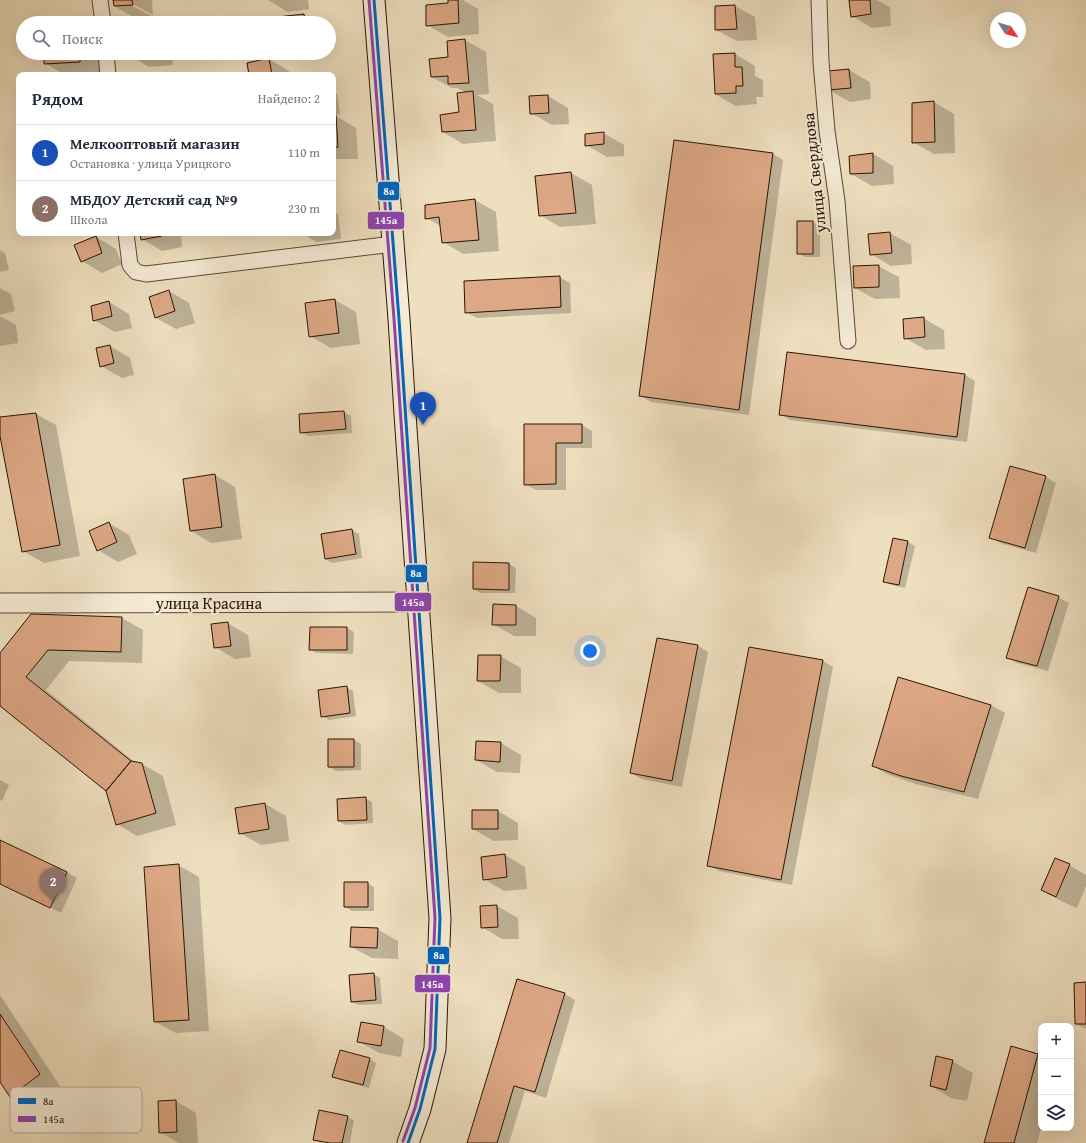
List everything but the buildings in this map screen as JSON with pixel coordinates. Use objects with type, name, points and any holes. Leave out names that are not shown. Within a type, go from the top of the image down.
[{"type":"main road","points":[[374,0],[400,319],[405,414],[440,918],[435,1049],[420,1109],[408,1143]]},
{"type":"street","points":[[100,0],[102,16]]},
{"type":"street","name":"улица Свердлова","points":[[819,0],[821,62],[827,131],[837,201],[848,341]]},
{"type":"street","points":[[107,60],[108,72]]},
{"type":"street","points":[[126,236],[130,265],[136,272],[146,274],[393,244]]},
{"type":"street","name":"улица Красина","points":[[0,603],[419,602]]},
{"type":"transit line","name":"145а","points":[[369,0],[394,319],[435,918],[430,1048],[415,1108],[403,1141]]},
{"type":"transit line","name":"8а","points":[[374,0],[399,319],[440,918],[435,1049],[420,1109],[408,1143]]},
{"type":"place","name":"Мелкооптовый магазин","points":[[423,425]]},
{"type":"place","name":"МБДОУ Детский сад №9","points":[[53,901]]}]
